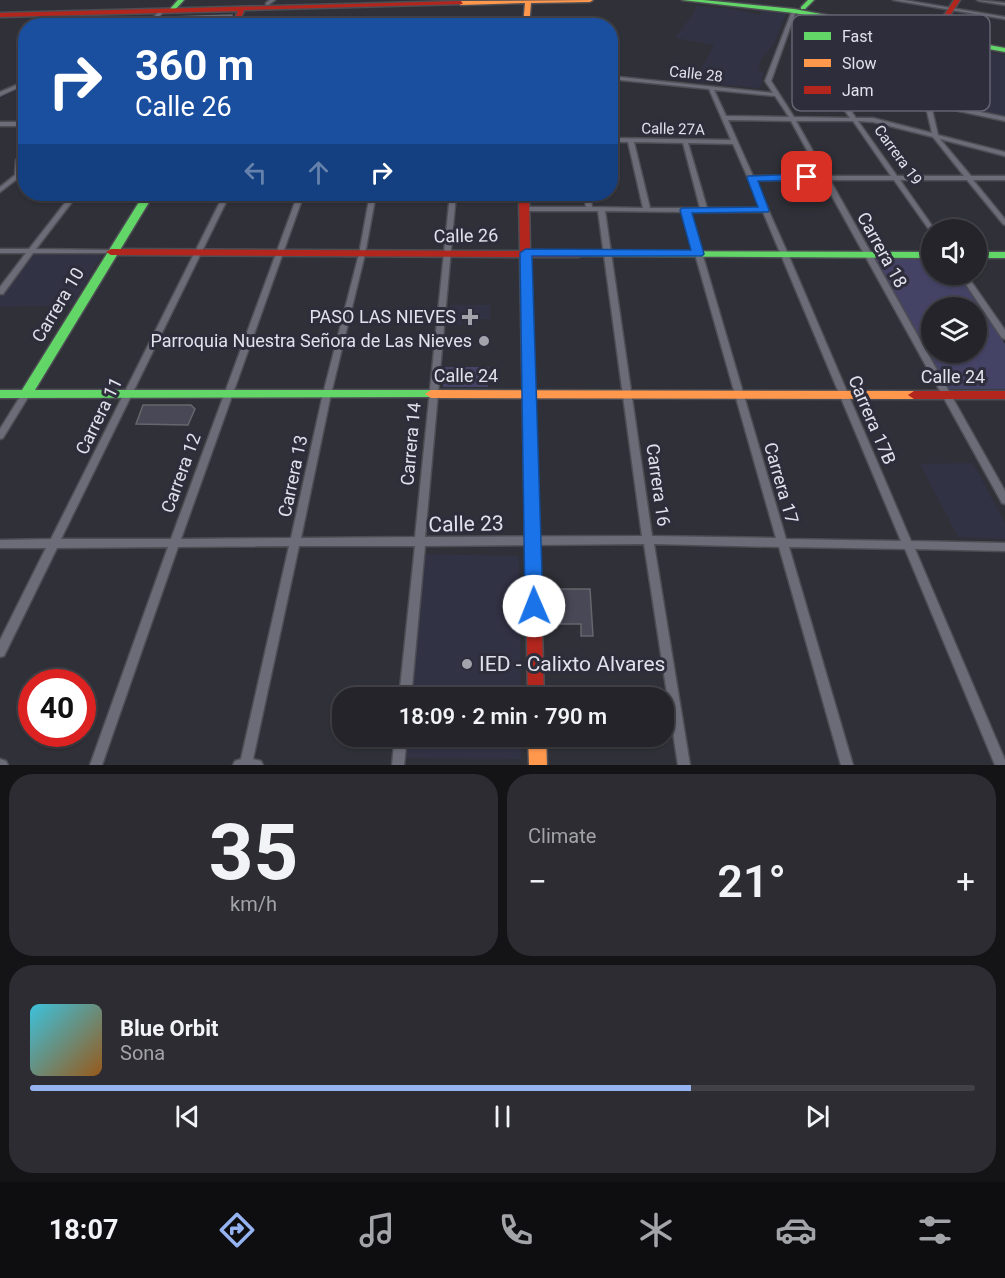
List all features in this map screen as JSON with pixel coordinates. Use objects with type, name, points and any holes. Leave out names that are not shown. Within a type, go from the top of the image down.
[{"type":"main road","points":[[0,13],[270,2],[429,0]]},
{"type":"main road","points":[[0,13],[171,5],[242,9],[590,0]]},
{"type":"main road","points":[[685,0],[803,6]]},
{"type":"main road","points":[[737,0],[803,6],[845,15]]},
{"type":"main road","points":[[527,18],[528,1]]},
{"type":"main road","points":[[238,18],[242,9]]},
{"type":"main road","points":[[990,45],[1005,48]]},
{"type":"main road","name":"Carrera 10","points":[[26,394],[111,252],[144,201]]},
{"type":"main road","points":[[524,201],[536,687]]},
{"type":"main road","name":"Calle 26","points":[[111,252],[921,255]]},
{"type":"main road","points":[[987,255],[1005,255]]},
{"type":"main road","name":"Calle 24","points":[[0,394],[1005,395]]},
{"type":"main road","points":[[537,747],[538,765]]},
{"type":"street","points":[[895,0],[954,4],[1005,18]]},
{"type":"street","points":[[980,0],[1005,4]]},
{"type":"street","points":[[157,18],[171,5]]},
{"type":"street","name":"Carrera 18","points":[[792,30],[768,81],[792,118],[1005,500]]},
{"type":"street","name":"Calle 28","points":[[618,78],[778,95]]},
{"type":"street","points":[[0,94],[18,86]]},
{"type":"street","name":"Carrera 17B","points":[[711,88],[785,254],[1001,765]]},
{"type":"street","name":"Carrera 19","points":[[847,111],[925,219]]},
{"type":"street","points":[[930,111],[935,136],[1005,223]]},
{"type":"street","points":[[966,111],[1005,119]]},
{"type":"street","points":[[726,118],[853,119],[884,123],[1005,154]]},
{"type":"street","points":[[0,124],[18,124]]},
{"type":"street","name":"Calle 27A","points":[[618,140],[736,142]]},
{"type":"street","points":[[631,141],[647,209]]},
{"type":"street","points":[[685,141],[704,210]]},
{"type":"street","points":[[0,178],[18,176]]},
{"type":"street","points":[[0,188],[18,176]]},
{"type":"street","points":[[752,178],[1005,178]]},
{"type":"street","points":[[0,292],[70,201]]},
{"type":"street","name":"Carrera 11","points":[[0,652],[224,201]]},
{"type":"street","name":"Carrera 12","points":[[96,765],[298,201]]},
{"type":"street","name":"Carrera 13","points":[[246,765],[327,394],[362,254],[373,201]]},
{"type":"street","name":"Carrera 14","points":[[406,687],[452,201]]},
{"type":"street","points":[[588,201],[589,209]]},
{"type":"street","points":[[525,209],[764,210]]},
{"type":"street","name":"Carrera 16","points":[[601,209],[648,540],[684,765]]},
{"type":"street","name":"Carrera 17","points":[[686,210],[848,765]]},
{"type":"street","name":"Calle 26","points":[[0,251],[111,252]]},
{"type":"street","points":[[970,285],[1005,336]]},
{"type":"street","name":"Carrera 10","points":[[0,436],[26,394]]},
{"type":"street","name":"Calle 23","points":[[0,544],[648,540],[1005,547]]},
{"type":"street","points":[[398,765],[400,747]]},
{"type":"street","points":[[239,765],[257,765]]},
{"type":"shaded area","points":[[696,6],[732,9],[760,15],[762,9],[787,12],[774,44],[762,57],[758,71],[764,72],[760,88],[695,82],[714,45],[675,38],[693,14]]},
{"type":"shaded area","points":[[990,52],[1005,55],[1005,116],[977,111],[990,111]]},
{"type":"shaded area","points":[[33,254],[102,255],[72,305],[0,307],[0,296]]},
{"type":"shaded area","points":[[874,258],[921,258],[921,285],[965,285],[973,297],[921,297],[921,340]]},
{"type":"shaded area","name":"PASO LAS NIEVES","points":[[450,305],[490,305],[490,319],[463,319],[462,325],[448,326],[449,315],[443,314],[444,310],[450,310]]},
{"type":"shaded area","points":[[987,318],[1005,344],[1005,389],[949,389],[934,363],[987,363]]},
{"type":"shaded area","points":[[445,367],[489,367],[488,387],[443,387]]},
{"type":"shaded area","points":[[973,463],[1005,523],[1005,539],[958,537],[920,464]]},
{"type":"shaded area","points":[[424,554],[519,556],[521,687],[411,687]]},
{"type":"shaded area","points":[[405,747],[521,747],[521,759],[404,758]]},
{"type":"building","points":[[232,15],[231,18],[167,17]]},
{"type":"building","points":[[87,17],[121,17],[119,18]]},
{"type":"building","points":[[143,405],[191,405],[195,409],[188,425],[136,424]]},
{"type":"building","points":[[559,589],[590,589],[593,636],[581,636],[581,624],[560,624]]},
{"type":"waterway","points":[[159,18],[162,15]]},
{"type":"waterway","points":[[0,97],[18,89]]},
{"type":"traffic: fast","points":[[171,11],[181,0]]},
{"type":"traffic: fast","points":[[685,0],[816,15]]},
{"type":"traffic: fast","points":[[803,8],[811,0]]},
{"type":"traffic: fast","points":[[990,47],[1005,50]]},
{"type":"traffic: fast","points":[[26,394],[145,201]]},
{"type":"traffic: fast","points":[[579,254],[921,255]]},
{"type":"traffic: fast","points":[[987,255],[1005,255]]},
{"type":"traffic: fast","points":[[0,394],[431,394]]},
{"type":"traffic: slow","points":[[527,18],[528,0]]},
{"type":"traffic: slow","points":[[461,3],[590,0]]},
{"type":"traffic: slow","points":[[431,394],[914,395]]},
{"type":"traffic: slow","points":[[537,747],[538,765]]},
{"type":"traffic: jam","points":[[947,15],[957,0]]},
{"type":"traffic: jam","points":[[0,15],[461,3]]},
{"type":"traffic: jam","points":[[238,18],[242,9]]},
{"type":"traffic: jam","points":[[524,201],[536,687]]},
{"type":"traffic: jam","points":[[111,252],[579,254]]},
{"type":"traffic: jam","points":[[914,395],[1005,395]]},
{"type":"place","name":"PASO LAS NIEVES","points":[[470,317]]},
{"type":"place","name":"Parroquia Nuestra Señora de Las Nieves","points":[[484,341]]},
{"type":"place","name":"IED - Calixto Alvares","points":[[467,664]]},
{"type":"route","points":[[534,606],[526,253],[698,254],[686,210],[764,210],[752,178],[807,177]]}]
